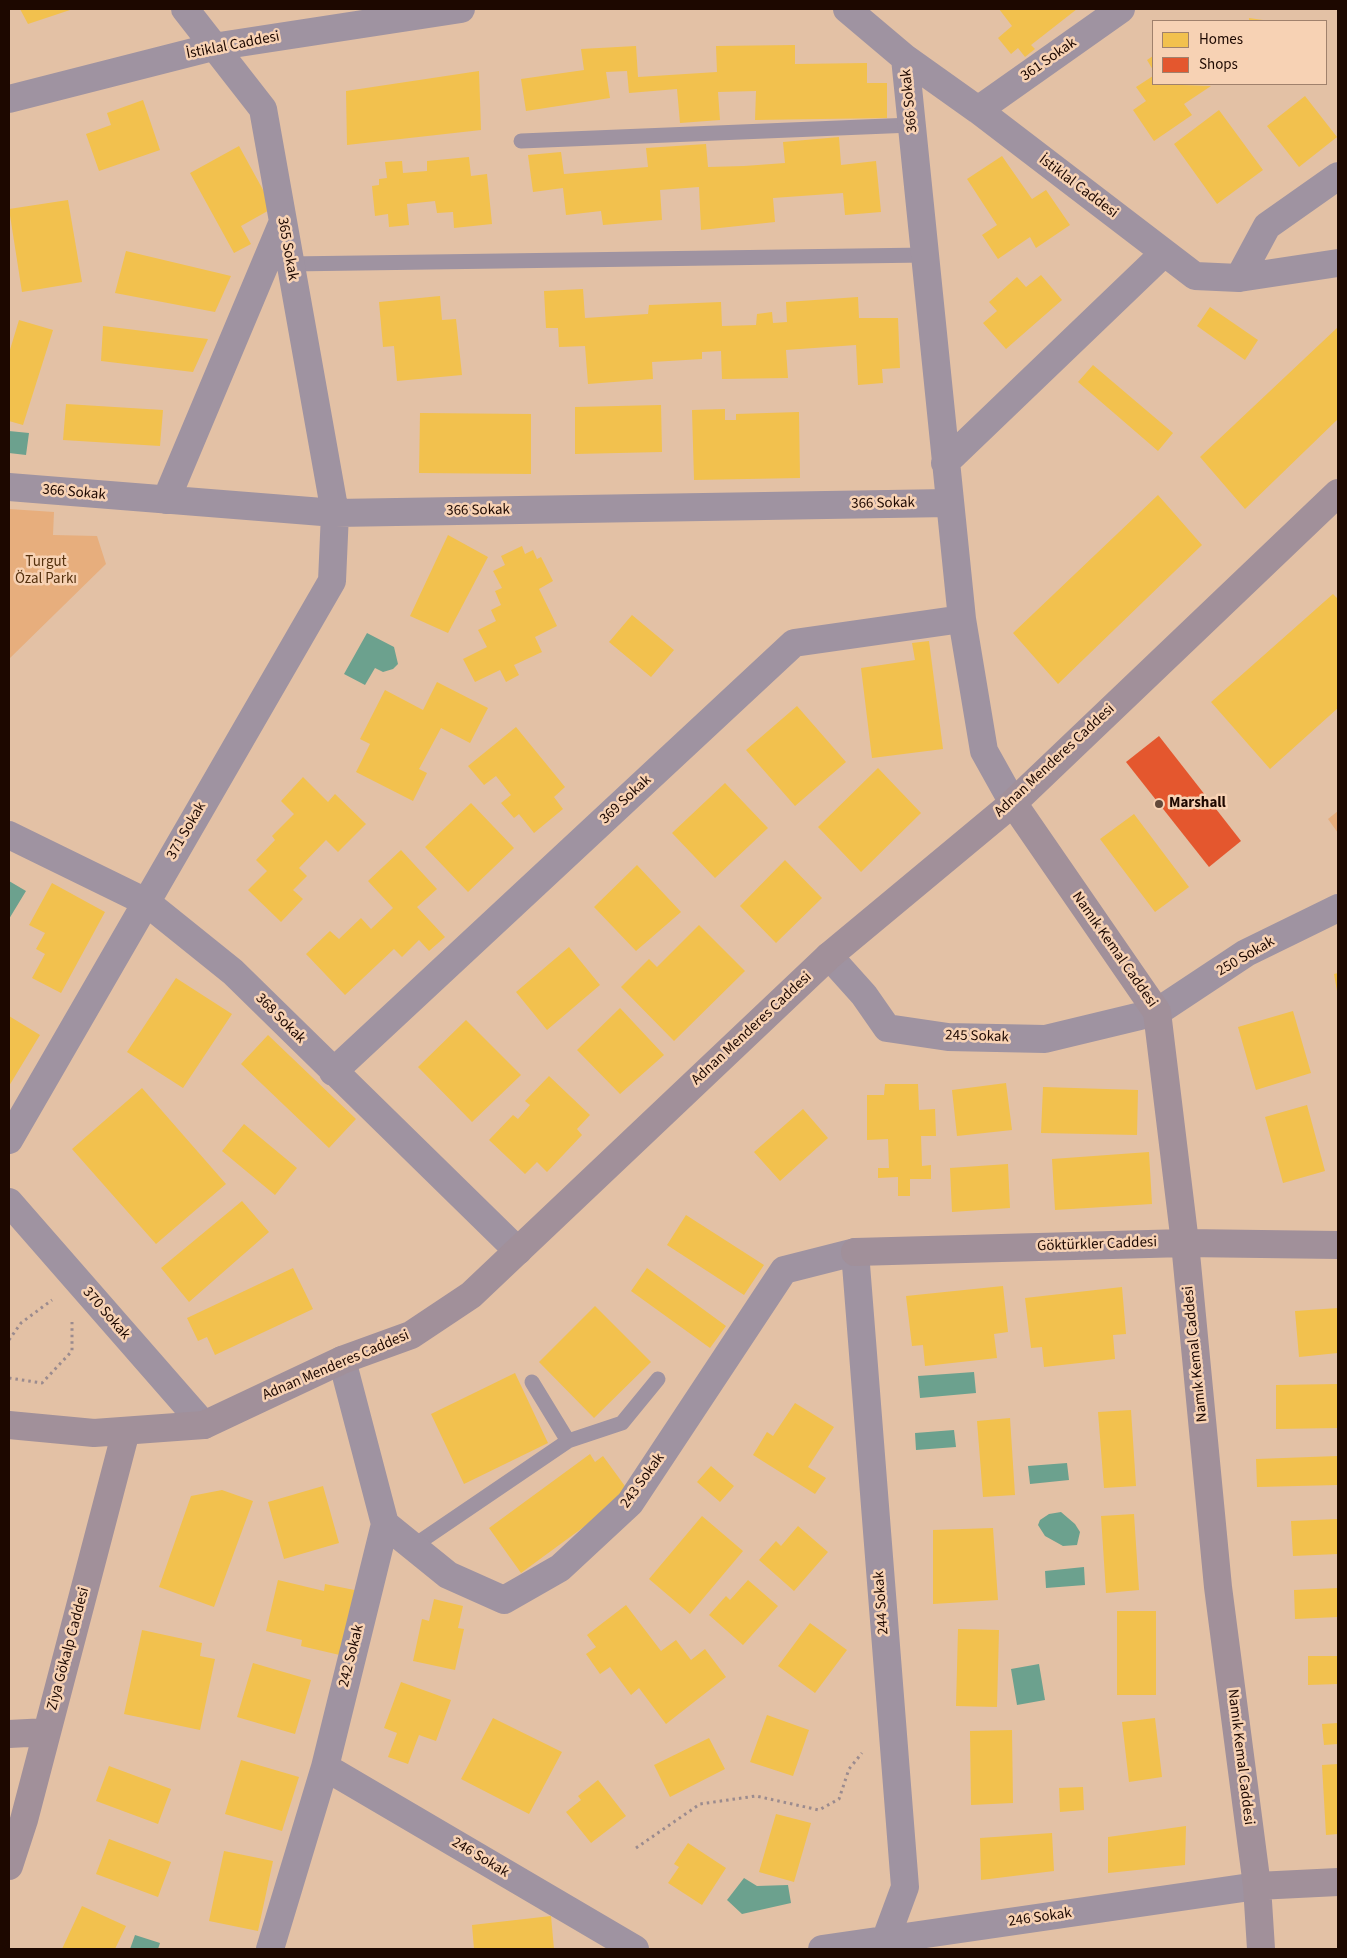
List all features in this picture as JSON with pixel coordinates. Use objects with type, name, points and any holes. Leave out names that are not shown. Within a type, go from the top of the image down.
[{"type":"street","name":"365 Sokak","points":[[185,9],[213,48],[262,109],[335,514]]},
{"type":"street","name":"İstiklal Caddesi","points":[[9,99],[213,48],[461,9]]},
{"type":"street","name":"İstiklal Caddesi","points":[[847,9],[905,58],[978,110],[1195,276],[1239,278],[1338,263]]},
{"type":"street","name":"361 Sokak","points":[[978,110],[1121,9]]},
{"type":"street","name":"366 Sokak","points":[[905,58],[962,619],[984,751],[1013,803]]},
{"type":"street","points":[[1239,278],[1267,226],[1338,176]]},
{"type":"street","points":[[166,500],[282,224]]},
{"type":"street","points":[[945,463],[1164,253]]},
{"type":"street","name":"366 Sokak","points":[[9,488],[335,514],[949,502]]},
{"type":"street","name":"Adnan Menderes Caddesi","points":[[9,1426],[94,1433],[204,1425],[342,1360],[411,1335],[471,1295],[830,956],[1013,803],[1338,493]]},
{"type":"street","name":"371 Sokak","points":[[9,1140],[332,581],[335,514]]},
{"type":"street","name":"369 Sokak","points":[[333,1072],[794,643],[962,619]]},
{"type":"street","name":"Namık Kemal Caddesi","points":[[1013,803],[1157,1012],[1185,1243],[1218,1587],[1257,1886],[1261,1949]]},
{"type":"street","name":"368 Sokak","points":[[9,835],[146,902],[234,972],[333,1072],[518,1250]]},
{"type":"street","name":"250 Sokak","points":[[1157,1012],[1246,953],[1338,908]]},
{"type":"street","name":"245 Sokak","points":[[830,956],[864,995],[887,1028],[948,1038],[1045,1039],[1157,1012]]},
{"type":"street","name":"370 Sokak","points":[[9,1202],[204,1425]]},
{"type":"street","name":"Göktürkler Caddesi","points":[[855,1252],[1185,1243],[1338,1245]]},
{"type":"street","name":"243 Sokak","points":[[385,1524],[448,1575],[504,1600],[560,1568],[630,1503],[784,1270],[855,1252]]},
{"type":"street","name":"244 Sokak","points":[[855,1252],[905,1888],[884,1945]]},
{"type":"street","name":"242 Sokak","points":[[270,1949],[325,1767],[385,1524],[342,1360]]},
{"type":"street","name":"Ziya Gökalp Caddesi","points":[[9,1866],[16,1810],[47,1732],[126,1431]]},
{"type":"street","points":[[9,1734],[47,1732]]},
{"type":"street","name":"246 Sokak","points":[[325,1767],[635,1949]]},
{"type":"street","points":[[1257,1886],[1338,1882]]},
{"type":"street","name":"246 Sokak","points":[[822,1949],[884,1945],[1257,1886]]},
{"type":"lane","points":[[521,141],[912,125]]},
{"type":"lane","points":[[290,264],[926,255]]},
{"type":"lane","points":[[412,1547],[568,1441],[622,1423],[658,1379]]},
{"type":"lane","points":[[532,1382],[568,1441]]},
{"type":"path","points":[[9,1340],[20,1323],[78,1282]]},
{"type":"path","points":[[9,1378],[42,1383],[72,1351],[71,1318]]},
{"type":"path","points":[[636,1848],[700,1804],[756,1796],[818,1810],[839,1799],[849,1769],[891,1718]]},
{"type":"green space","name":"Turgut Özal Parkı","points":[[9,509],[54,512],[53,535],[97,536],[106,564],[9,659]]},
{"type":"green space","points":[[1338,811],[1338,833],[1328,819]]},
{"type":"shaded area","points":[[9,431],[29,433],[26,455],[9,453]]},
{"type":"shaded area","points":[[367,633],[394,647],[398,664],[393,669],[383,672],[375,668],[365,685],[344,674]]},
{"type":"shaded area","points":[[9,881],[26,891],[9,919]]},
{"type":"shaded area","points":[[974,1372],[976,1393],[920,1398],[918,1376]]},
{"type":"shaded area","points":[[954,1430],[956,1447],[916,1450],[915,1433]]},
{"type":"shaded area","points":[[1067,1463],[1069,1480],[1030,1484],[1028,1466]]},
{"type":"shaded area","points":[[1061,1512],[1075,1524],[1080,1532],[1077,1545],[1063,1546],[1045,1536],[1038,1525],[1040,1520],[1049,1514]]},
{"type":"shaded area","points":[[1084,1567],[1085,1585],[1046,1588],[1045,1571]]},
{"type":"shaded area","points":[[1039,1664],[1045,1700],[1017,1705],[1011,1669]]},
{"type":"shaded area","points":[[744,1878],[757,1886],[788,1885],[791,1903],[742,1914],[727,1900]]},
{"type":"shaded area","points":[[135,1935],[160,1943],[158,1949],[130,1949]]},
{"type":"building: Homes","points":[[20,9],[73,9],[28,24]]},
{"type":"building: Homes","points":[[999,9],[1077,9],[1031,45],[1035,49],[1025,57],[1018,48],[1011,54],[998,38],[1012,26]]},
{"type":"building: Homes","points":[[795,45],[795,64],[867,63],[867,83],[887,83],[887,118],[755,120],[756,91],[718,92],[720,120],[680,123],[677,89],[629,93],[627,71],[606,72],[610,98],[526,111],[521,79],[584,70],[581,49],[636,46],[638,77],[717,72],[716,46]]},
{"type":"building: Homes","points":[[1152,57],[1152,68],[1147,60]]},
{"type":"building: Homes","points":[[479,71],[481,130],[347,145],[346,91]]},
{"type":"building: Homes","points":[[1152,77],[1152,85],[1211,86],[1184,104],[1192,115],[1154,141],[1133,110],[1146,101],[1136,87]]},
{"type":"building: Homes","points":[[1305,96],[1337,137],[1299,167],[1267,126]]},
{"type":"building: Homes","points":[[143,100],[160,150],[99,171],[86,134],[111,125],[107,113]]},
{"type":"building: Homes","points":[[1219,110],[1263,170],[1217,204],[1174,144]]},
{"type":"building: Homes","points":[[839,137],[841,165],[876,161],[881,212],[845,215],[843,193],[773,198],[775,222],[701,230],[699,187],[660,190],[662,220],[603,225],[601,211],[566,215],[563,188],[533,192],[528,155],[561,152],[564,174],[648,167],[646,148],[706,144],[708,167],[744,166],[785,163],[783,142]]},
{"type":"building: Homes","points":[[239,146],[273,208],[241,226],[251,244],[234,253],[190,173]]},
{"type":"building: Homes","points":[[1002,156],[1032,199],[1046,190],[1070,225],[1036,248],[1030,237],[998,259],[982,235],[997,225],[967,179]]},
{"type":"building: Homes","points":[[469,157],[471,176],[487,174],[492,224],[454,228],[453,212],[437,213],[435,201],[407,204],[409,225],[389,227],[388,214],[375,216],[372,186],[379,185],[379,179],[387,178],[385,162],[402,161],[403,173],[427,171],[427,161]]},
{"type":"building: Homes","points":[[68,200],[82,282],[22,292],[9,209]]},
{"type":"building: Homes","points":[[126,251],[231,276],[215,312],[115,293]]},
{"type":"building: Homes","points":[[1041,275],[1062,300],[1006,349],[983,323],[997,311],[989,302],[1017,277],[1026,287]]},
{"type":"building: Homes","points":[[583,289],[585,318],[648,314],[649,305],[721,302],[722,326],[756,325],[757,314],[772,312],[773,323],[787,322],[786,302],[858,297],[859,318],[898,318],[900,368],[882,369],[883,383],[858,385],[856,345],[786,350],[788,378],[722,379],[721,351],[702,352],[702,359],[652,362],[653,379],[588,384],[585,346],[559,347],[558,328],[546,328],[544,291]]},
{"type":"building: Homes","points":[[440,296],[442,320],[456,319],[462,375],[397,381],[394,346],[383,347],[379,302]]},
{"type":"building: Homes","points":[[1210,307],[1258,340],[1245,360],[1197,326]]},
{"type":"building: Homes","points":[[19,320],[53,330],[23,425],[9,421],[9,353]]},
{"type":"building: Homes","points":[[103,326],[208,339],[193,372],[101,361]]},
{"type":"building: Homes","points":[[1338,327],[1338,419],[1245,509],[1200,457]]},
{"type":"building: Homes","points":[[1093,365],[1173,433],[1158,451],[1078,382]]},
{"type":"building: Homes","points":[[66,404],[163,410],[160,446],[63,440]]},
{"type":"building: Homes","points":[[661,405],[662,452],[575,454],[575,407]]},
{"type":"building: Homes","points":[[725,409],[725,420],[736,420],[736,414],[799,412],[800,478],[694,480],[692,410]]},
{"type":"building: Homes","points":[[420,413],[531,414],[531,474],[419,473]]},
{"type":"building: Homes","points":[[1158,495],[1202,545],[1058,684],[1013,633]]},
{"type":"building: Homes","points":[[448,535],[488,557],[448,633],[410,616]]},
{"type":"building: Homes","points":[[522,546],[525,554],[533,550],[537,559],[541,557],[553,581],[539,589],[557,626],[535,637],[542,652],[514,665],[519,675],[506,682],[500,670],[475,682],[463,659],[487,647],[478,630],[496,621],[491,610],[501,605],[495,591],[502,588],[493,571],[505,565],[501,556]]},
{"type":"building: Homes","points":[[1333,594],[1338,599],[1338,708],[1270,769],[1211,702]]},
{"type":"building: Homes","points":[[632,615],[674,650],[651,677],[609,642]]},
{"type":"building: Homes","points":[[929,641],[943,749],[872,758],[861,668],[915,660],[912,643]]},
{"type":"building: Homes","points":[[437,682],[488,708],[470,743],[441,728],[419,769],[427,773],[413,801],[356,772],[370,744],[360,739],[385,690],[423,710]]},
{"type":"building: Homes","points":[[797,706],[846,762],[795,806],[746,750]]},
{"type":"building: Homes","points":[[516,727],[565,787],[554,797],[563,809],[534,833],[519,814],[514,818],[501,803],[511,795],[496,776],[484,785],[468,766]]},
{"type":"building: Homes","points":[[878,768],[921,813],[861,872],[818,827]]},
{"type":"building: Homes","points":[[303,777],[328,802],[335,794],[366,824],[338,852],[326,840],[299,868],[307,876],[293,890],[303,899],[281,922],[248,890],[267,871],[256,860],[275,840],[272,836],[294,814],[281,801]]},
{"type":"building: Homes","points":[[725,783],[768,828],[715,878],[672,833]]},
{"type":"building: Homes","points":[[471,803],[514,848],[468,892],[425,847]]},
{"type":"building: Homes","points":[[1134,814],[1189,887],[1155,912],[1100,839]]},
{"type":"building: Homes","points":[[401,850],[437,889],[417,907],[445,937],[429,951],[419,940],[402,957],[394,949],[345,995],[306,954],[330,931],[339,939],[361,918],[371,929],[393,908],[368,881]]},
{"type":"building: Homes","points":[[785,860],[822,898],[776,943],[740,906]]},
{"type":"building: Homes","points":[[637,865],[681,912],[636,951],[594,907]]},
{"type":"building: Homes","points":[[52,883],[105,912],[61,993],[32,978],[45,954],[36,949],[45,933],[29,925]]},
{"type":"building: Homes","points":[[699,925],[745,971],[674,1041],[621,987],[649,959],[657,967]]},
{"type":"building: Homes","points":[[569,947],[600,985],[547,1030],[516,992]]},
{"type":"building: Homes","points":[[1338,973],[1338,991],[1337,991],[1334,974]]},
{"type":"building: Homes","points":[[176,978],[232,1014],[183,1088],[127,1052]]},
{"type":"building: Homes","points":[[620,1008],[664,1055],[620,1094],[577,1050]]},
{"type":"building: Homes","points":[[1293,1011],[1311,1073],[1256,1090],[1238,1027]]},
{"type":"building: Homes","points":[[9,1016],[40,1035],[9,1086]]},
{"type":"building: Homes","points":[[466,1020],[521,1075],[472,1122],[418,1067]]},
{"type":"building: Homes","points":[[268,1035],[356,1119],[329,1148],[241,1064]]},
{"type":"building: Homes","points":[[549,1076],[590,1115],[577,1129],[582,1135],[547,1172],[537,1162],[525,1174],[489,1140],[513,1115],[518,1119],[530,1105],[525,1101]]},
{"type":"building: Homes","points":[[1006,1083],[1012,1130],[957,1136],[952,1090]]},
{"type":"building: Homes","points":[[885,1084],[918,1084],[919,1110],[935,1109],[936,1136],[921,1136],[922,1166],[931,1165],[931,1179],[910,1179],[910,1196],[898,1196],[898,1177],[878,1178],[878,1168],[889,1168],[888,1139],[867,1140],[867,1095],[884,1095]]},
{"type":"building: Homes","points":[[1043,1087],[1138,1090],[1137,1135],[1041,1133]]},
{"type":"building: Homes","points":[[142,1088],[226,1184],[156,1244],[72,1149]]},
{"type":"building: Homes","points":[[1307,1105],[1325,1171],[1283,1183],[1265,1117]]},
{"type":"building: Homes","points":[[803,1109],[828,1138],[780,1181],[754,1152]]},
{"type":"building: Homes","points":[[244,1124],[297,1168],[275,1195],[222,1151]]},
{"type":"building: Homes","points":[[1149,1152],[1152,1204],[1055,1210],[1052,1159]]},
{"type":"building: Homes","points":[[1008,1164],[1010,1208],[952,1212],[950,1168]]},
{"type":"building: Homes","points":[[242,1201],[269,1232],[189,1302],[161,1268]]},
{"type":"building: Homes","points":[[686,1215],[764,1265],[744,1295],[667,1245]]},
{"type":"building: Homes","points":[[293,1268],[313,1309],[215,1355],[207,1337],[198,1341],[187,1318]]},
{"type":"building: Homes","points":[[647,1268],[726,1326],[710,1348],[631,1291]]},
{"type":"building: Homes","points":[[1003,1286],[1008,1332],[994,1334],[997,1358],[925,1366],[923,1345],[912,1346],[906,1296]]},
{"type":"building: Homes","points":[[1122,1287],[1126,1334],[1113,1335],[1115,1359],[1044,1367],[1042,1347],[1031,1348],[1025,1298]]},
{"type":"building: Homes","points":[[595,1306],[651,1362],[594,1418],[539,1362]]},
{"type":"building: Homes","points":[[1338,1308],[1338,1353],[1299,1357],[1295,1311]]},
{"type":"building: Homes","points":[[515,1373],[548,1443],[464,1484],[431,1414]]},
{"type":"building: Homes","points":[[1338,1384],[1338,1428],[1276,1429],[1276,1385]]},
{"type":"building: Homes","points":[[795,1403],[834,1427],[808,1467],[826,1478],[815,1494],[753,1455],[767,1432],[773,1436]]},
{"type":"building: Homes","points":[[1131,1410],[1136,1486],[1104,1488],[1098,1412]]},
{"type":"building: Homes","points":[[1010,1418],[1015,1495],[983,1497],[977,1421]]},
{"type":"building: Homes","points":[[590,1454],[595,1462],[603,1456],[630,1493],[521,1573],[489,1528]]},
{"type":"building: Homes","points":[[1338,1456],[1338,1485],[1257,1487],[1256,1459]]},
{"type":"building: Homes","points":[[711,1466],[734,1486],[720,1502],[697,1482]]},
{"type":"building: Homes","points":[[323,1486],[339,1543],[284,1559],[268,1502]]},
{"type":"building: Homes","points":[[222,1490],[253,1501],[214,1607],[159,1587],[191,1496]]},
{"type":"building: Homes","points":[[1134,1514],[1139,1590],[1106,1593],[1101,1516]]},
{"type":"building: Homes","points":[[702,1516],[743,1551],[690,1614],[649,1579]]},
{"type":"building: Homes","points":[[1338,1519],[1338,1554],[1293,1556],[1291,1521]]},
{"type":"building: Homes","points":[[798,1526],[828,1552],[794,1591],[759,1560],[776,1541],[781,1546]]},
{"type":"building: Homes","points":[[993,1528],[998,1600],[933,1604],[933,1530]]},
{"type":"building: Homes","points":[[278,1580],[324,1591],[325,1584],[359,1591],[344,1656],[301,1646],[302,1640],[266,1631]]},
{"type":"building: Homes","points":[[748,1580],[778,1606],[743,1645],[709,1615],[726,1596],[730,1600]]},
{"type":"building: Homes","points":[[1338,1588],[1338,1617],[1295,1619],[1294,1590]]},
{"type":"building: Homes","points":[[434,1599],[463,1606],[458,1628],[464,1629],[455,1670],[413,1661],[422,1619],[429,1621]]},
{"type":"building: Homes","points":[[626,1605],[661,1651],[676,1640],[691,1660],[705,1649],[726,1677],[666,1724],[639,1688],[631,1695],[610,1667],[600,1674],[586,1654],[596,1647],[587,1635]]},
{"type":"building: Homes","points":[[1117,1611],[1156,1611],[1156,1695],[1117,1695]]},
{"type":"building: Homes","points":[[810,1623],[847,1650],[815,1693],[778,1666]]},
{"type":"building: Homes","points":[[958,1629],[999,1630],[997,1707],[956,1706]]},
{"type":"building: Homes","points":[[142,1630],[202,1643],[200,1656],[215,1659],[200,1730],[124,1714]]},
{"type":"building: Homes","points":[[1308,1656],[1338,1656],[1338,1684],[1308,1685]]},
{"type":"building: Homes","points":[[253,1663],[311,1680],[295,1734],[237,1717]]},
{"type":"building: Homes","points":[[401,1682],[451,1700],[436,1741],[419,1735],[408,1764],[388,1757],[397,1733],[384,1728]]},
{"type":"building: Homes","points":[[767,1715],[809,1730],[793,1776],[750,1762]]},
{"type":"building: Homes","points":[[493,1718],[562,1752],[529,1814],[461,1779]]},
{"type":"building: Homes","points":[[1155,1718],[1162,1777],[1129,1782],[1122,1722]]},
{"type":"building: Homes","points":[[1338,1723],[1338,1744],[1324,1745],[1322,1724]]},
{"type":"building: Homes","points":[[1012,1730],[1013,1803],[971,1805],[970,1731]]},
{"type":"building: Homes","points":[[709,1738],[725,1769],[670,1797],[654,1765]]},
{"type":"building: Homes","points":[[241,1760],[299,1777],[282,1831],[225,1814]]},
{"type":"building: Homes","points":[[1338,1764],[1338,1834],[1326,1835],[1322,1765]]},
{"type":"building: Homes","points":[[109,1766],[171,1789],[158,1824],[96,1801]]},
{"type":"building: Homes","points":[[598,1780],[626,1816],[591,1843],[566,1812],[581,1800],[578,1796]]},
{"type":"building: Homes","points":[[1083,1787],[1084,1810],[1060,1812],[1059,1788]]},
{"type":"building: Homes","points":[[776,1814],[811,1823],[794,1882],[759,1872]]},
{"type":"building: Homes","points":[[1186,1826],[1185,1865],[1108,1873],[1108,1837]]},
{"type":"building: Homes","points":[[1052,1833],[1054,1871],[981,1880],[980,1838]]},
{"type":"building: Homes","points":[[109,1839],[171,1862],[158,1897],[96,1874]]},
{"type":"building: Homes","points":[[688,1843],[726,1868],[702,1905],[668,1883],[679,1867],[674,1864]]},
{"type":"building: Homes","points":[[224,1851],[273,1861],[258,1931],[209,1921]]},
{"type":"building: Homes","points":[[82,1906],[126,1926],[115,1949],[62,1949]]},
{"type":"building: Homes","points":[[551,1916],[554,1949],[474,1949],[472,1925]]},
{"type":"building: Shops","points":[[1159,736],[1241,841],[1209,867],[1126,762]]},
{"type":"place","name":"Marshall","points":[[1159,804]]}]
